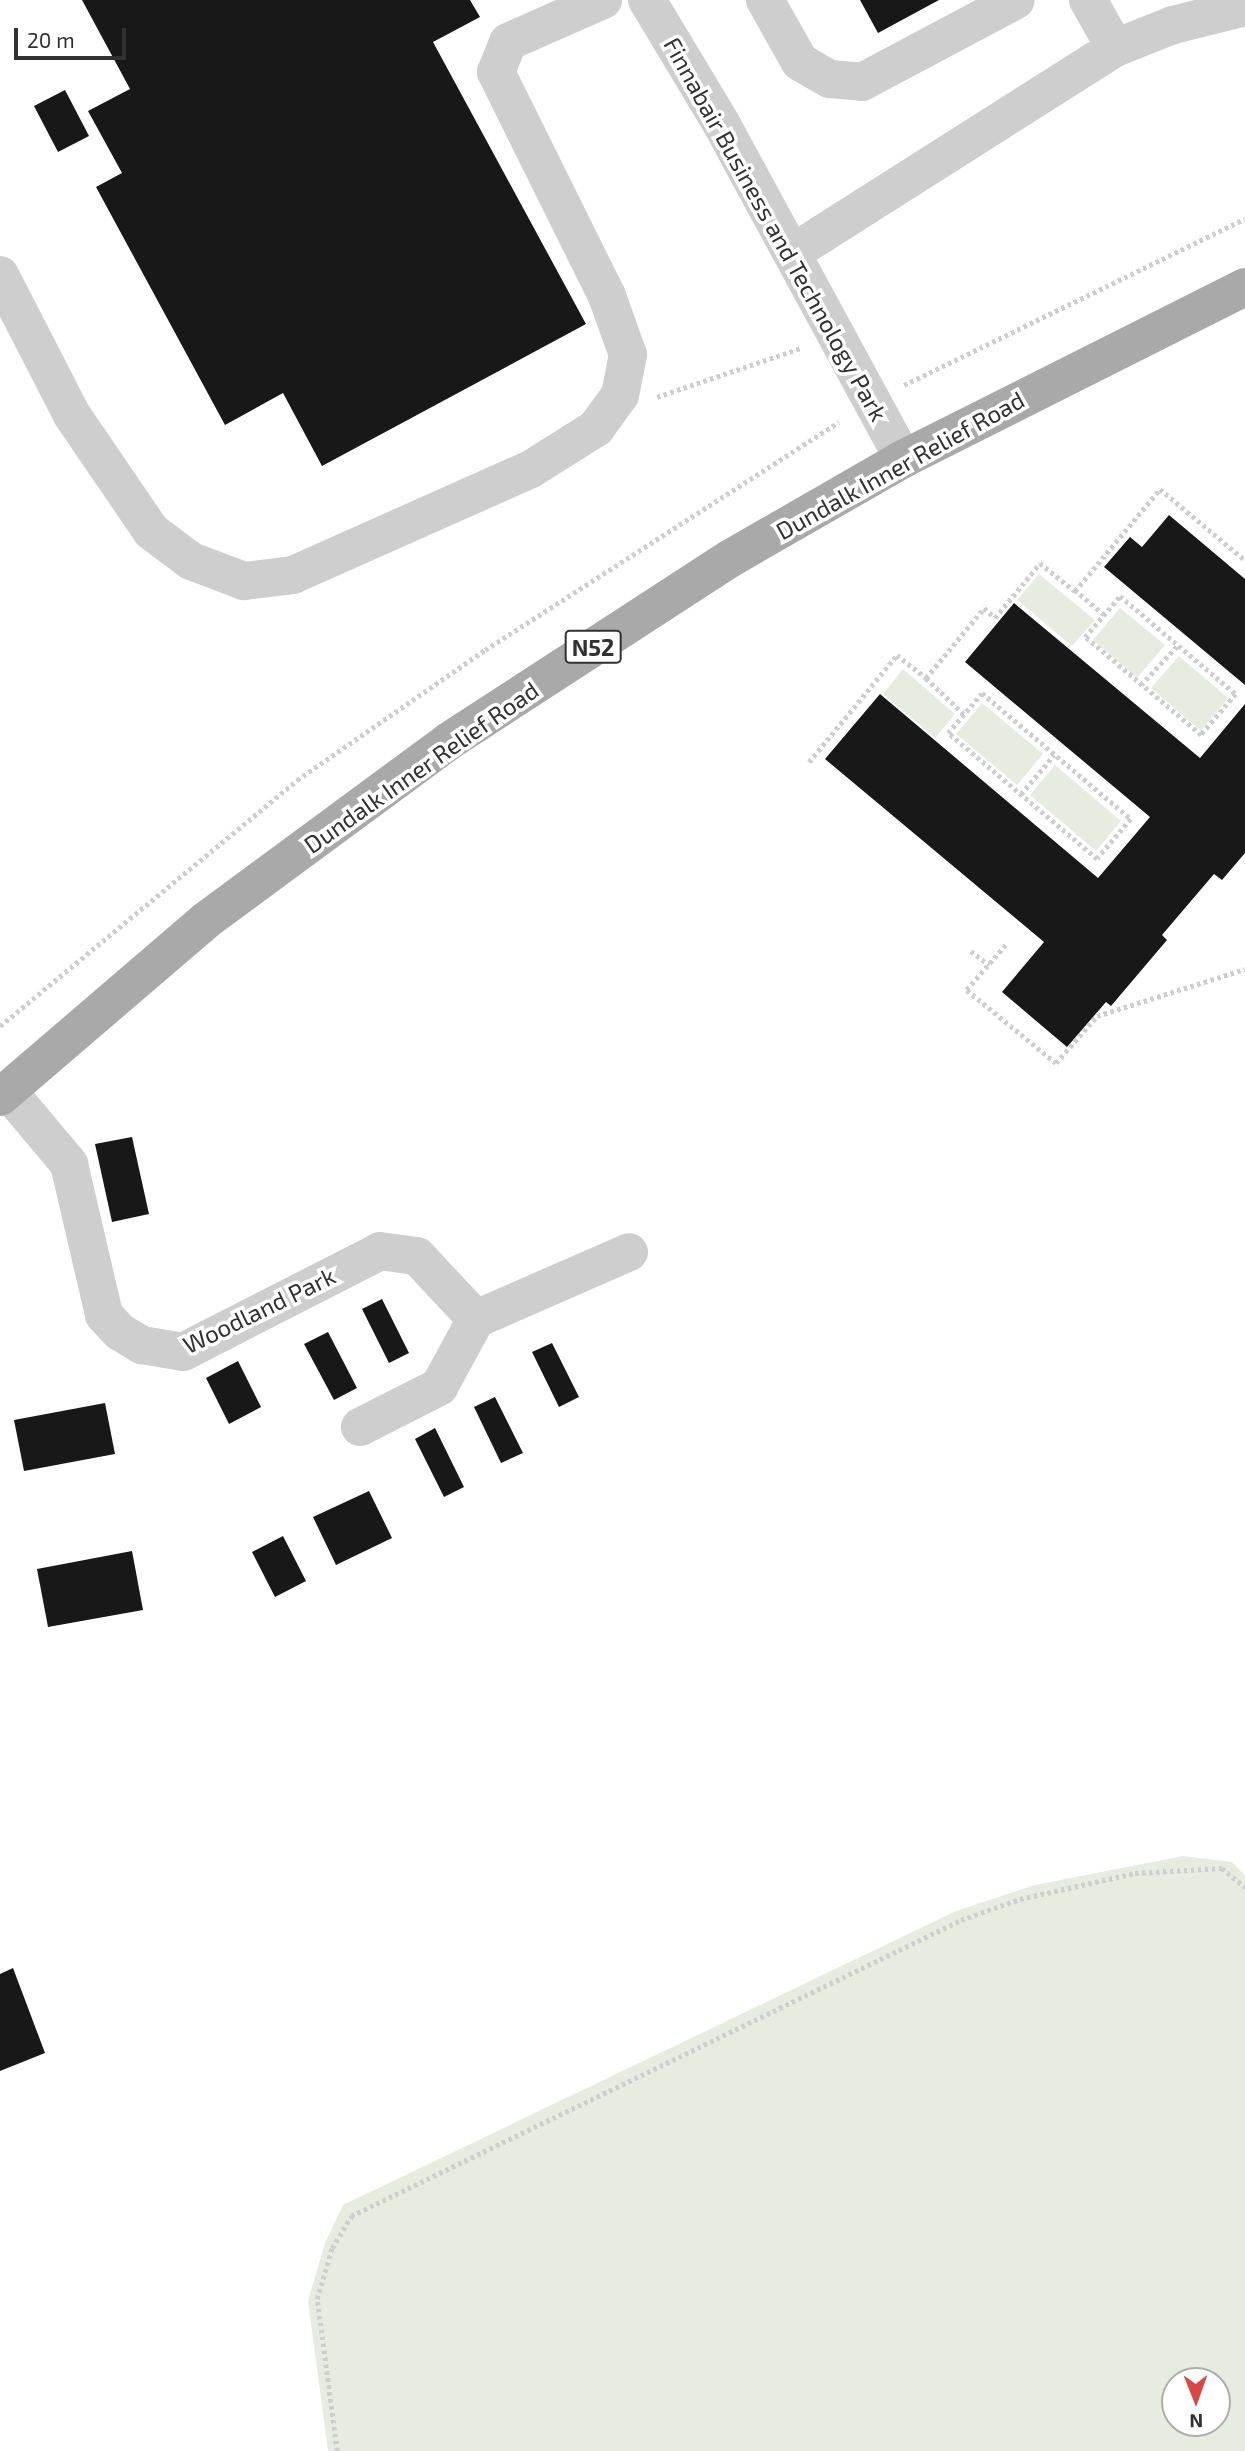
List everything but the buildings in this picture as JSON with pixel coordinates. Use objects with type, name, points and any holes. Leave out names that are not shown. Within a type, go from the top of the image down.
[{"type":"main road","name":"Dundalk Inner Relief Road","points":[[4,1094],[205,921],[449,741],[731,558],[903,459],[1245,287]]},
{"type":"street","points":[[0,275],[72,415],[151,531],[191,561],[244,580],[293,575],[531,469],[596,428],[620,395],[628,355],[607,296],[496,72],[508,42],[603,0]]},
{"type":"street","name":"Finnabair Business and Technology Park","points":[[647,0],[792,253],[903,459]]},
{"type":"street","points":[[765,0],[800,62],[830,79],[862,82],[1016,0]]},
{"type":"street","points":[[1088,0],[1115,48]]},
{"type":"street","points":[[792,253],[1115,48],[1173,25],[1245,7]]},
{"type":"street","name":"Woodland Park","points":[[4,1094],[69,1164],[104,1315],[120,1332],[142,1345],[183,1352],[380,1251],[417,1256],[476,1320]]},
{"type":"street","points":[[360,1427],[439,1387],[476,1320],[629,1252]]},
{"type":"path","points":[[607,412],[718,379],[835,335]]},
{"type":"path","points":[[1074,591],[1160,489],[1245,560]]},
{"type":"path","points":[[926,678],[984,608],[995,618],[1040,563],[1104,615]]},
{"type":"path","points":[[1120,596],[1236,694],[1201,735],[1085,637],[1104,615],[1120,596]]},
{"type":"path","points":[[1141,685],[1178,645]]},
{"type":"path","points":[[809,762],[897,655],[964,714]]},
{"type":"path","points":[[982,693],[1131,819],[1097,859],[948,733],[964,714],[982,693]]},
{"type":"path","points":[[1021,794],[1055,755]]},
{"type":"path","points":[[1006,945],[967,990],[1056,1063],[1097,1016],[1245,969]]},
{"type":"path","points":[[971,951],[989,965]]},
{"type":"path","points":[[337,2451],[317,2299],[332,2248],[351,2216],[961,1920],[1020,1899],[1135,1873],[1222,1868],[1245,1887]]},
{"type":"shaded area","points":[[1039,574],[1095,620],[1072,646],[1017,600]]},
{"type":"shaded area","points":[[1120,608],[1165,645],[1137,678],[1093,640]]},
{"type":"shaded area","points":[[1179,656],[1228,698],[1201,731],[1151,688]]},
{"type":"shaded area","points":[[903,669],[955,714],[935,738],[883,694]]},
{"type":"shaded area","points":[[982,703],[1043,754],[1017,785],[956,734]]},
{"type":"shaded area","points":[[1055,765],[1121,821],[1096,851],[1030,795]]},
{"type":"shaded area","points":[[1183,1856],[1232,1862],[1245,1876],[1245,2451],[328,2451],[308,2301],[325,2243],[343,2205],[956,1911],[1035,1885]]}]
